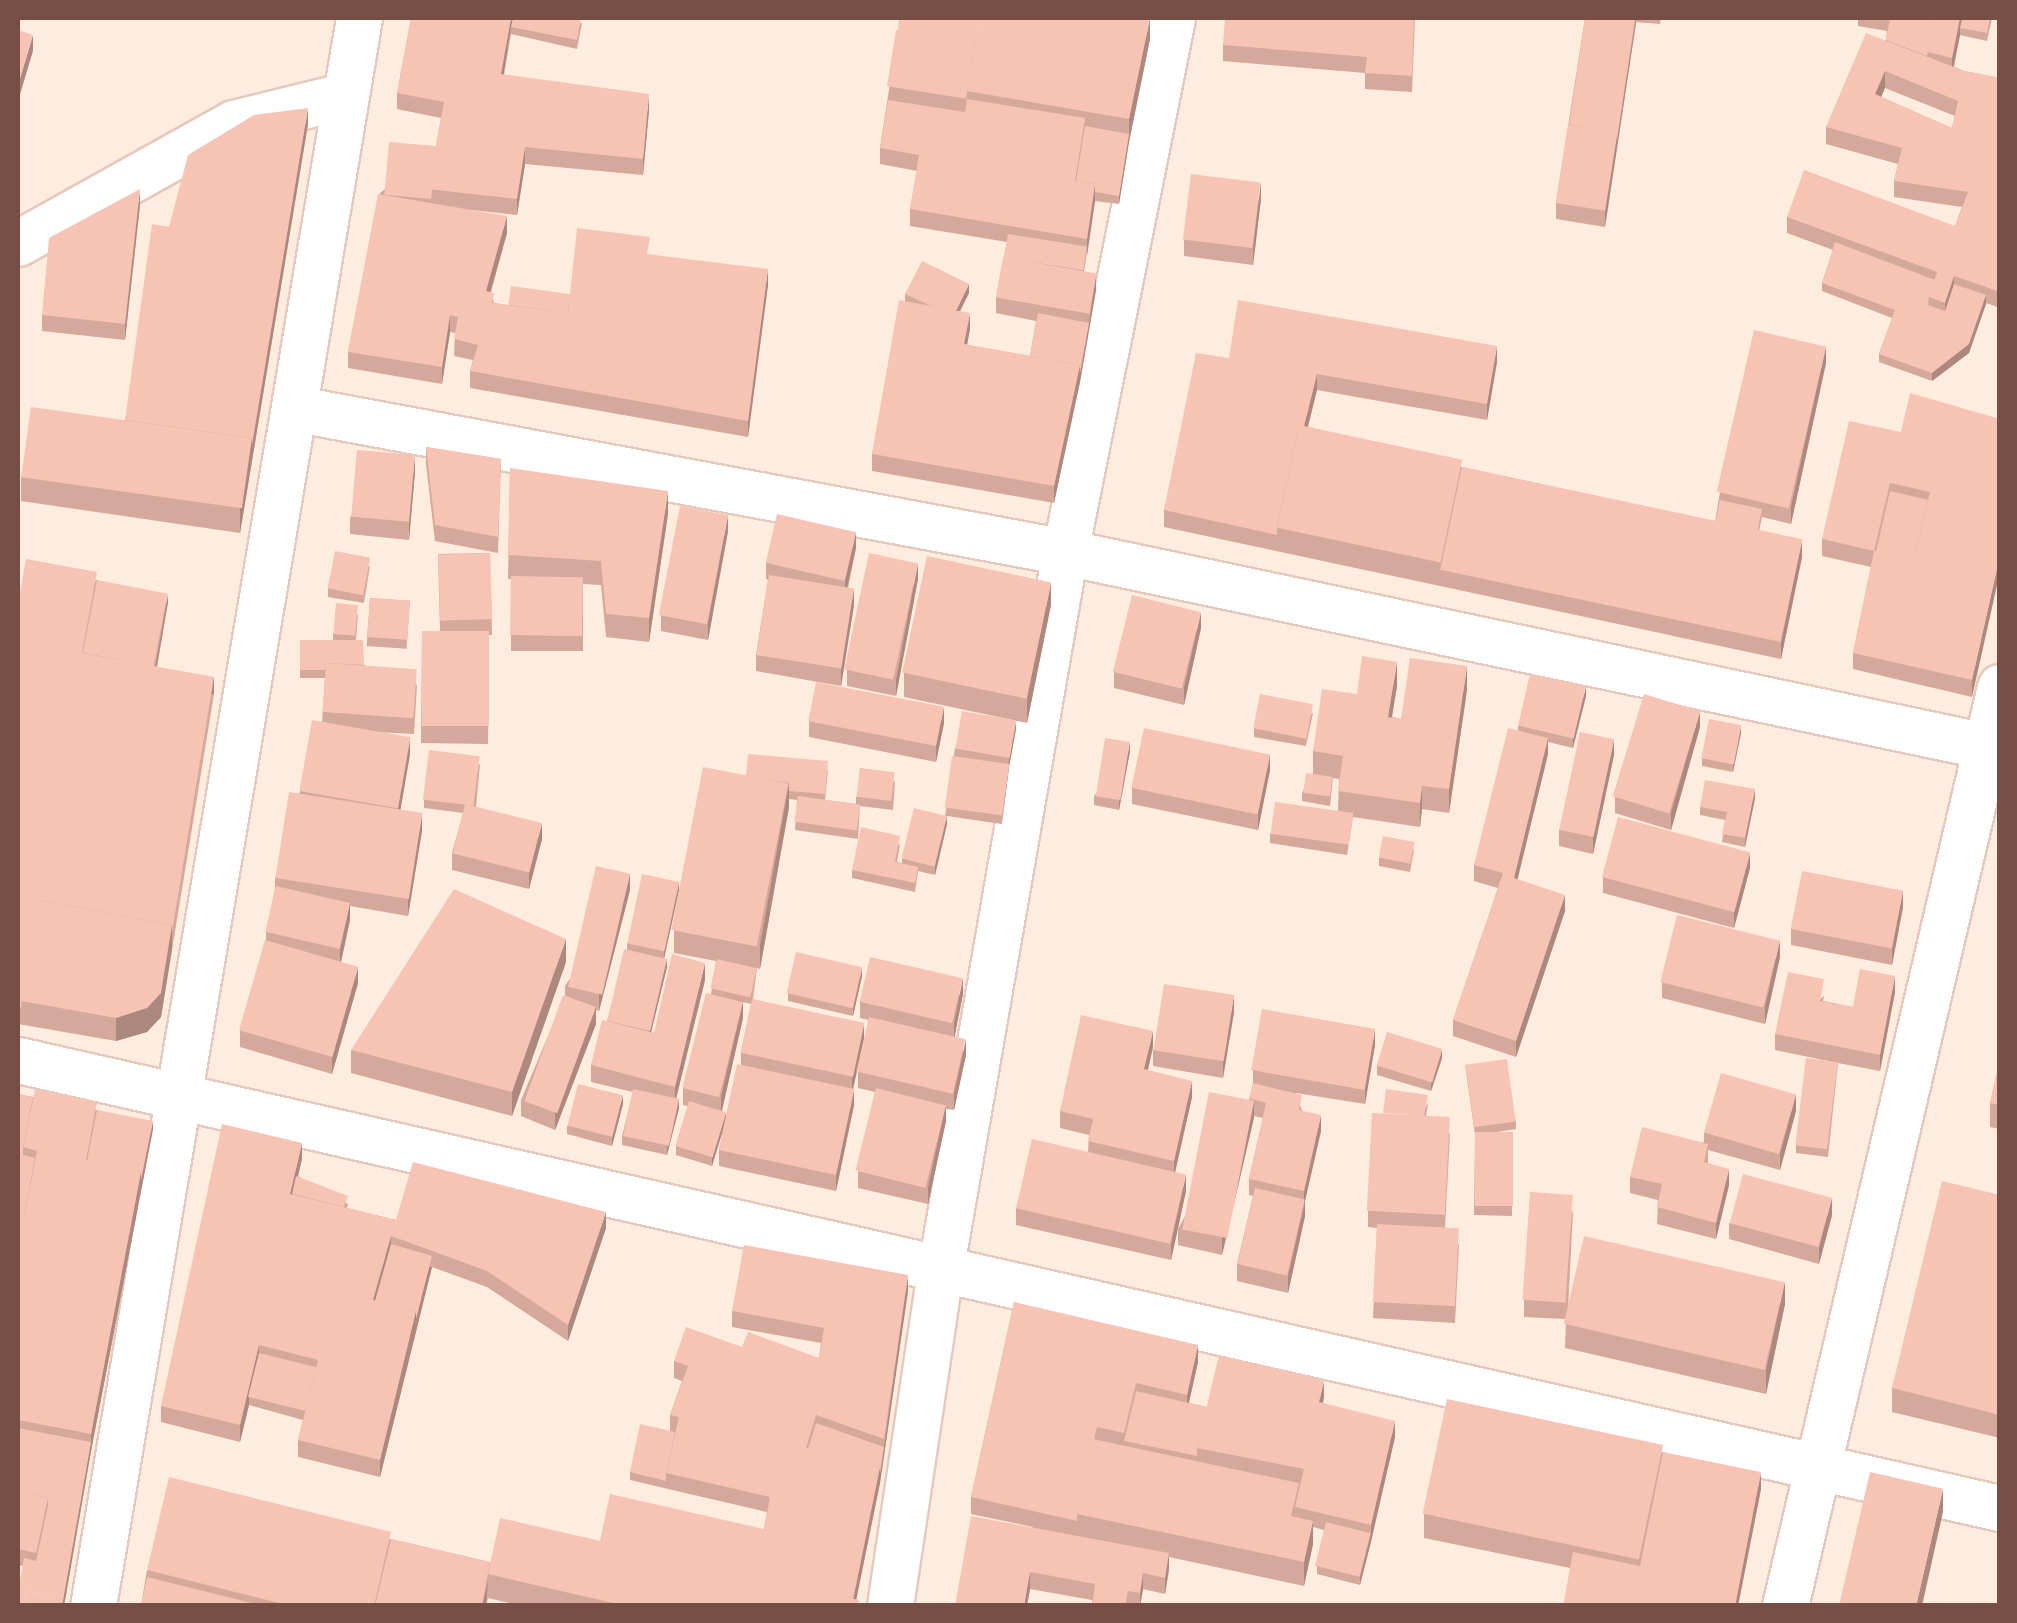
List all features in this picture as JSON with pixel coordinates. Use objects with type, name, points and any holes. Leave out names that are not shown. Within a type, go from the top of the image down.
[{"type":"street","points":[[93,1606],[298,409],[343,96],[359,18]]},
{"type":"street","points":[[890,1606],[940,1272],[1065,552],[1172,18]]},
{"type":"street","points":[[18,243],[234,123],[343,96]]},
{"type":"street","points":[[298,409],[1065,552],[1992,748]]},
{"type":"street","points":[[1786,1606],[1992,748],[2000,687]]},
{"type":"street","points":[[18,1060],[940,1272],[2000,1508]]},
{"type":"building","points":[[411,18],[511,18],[501,74],[649,94],[643,159],[525,147],[517,199],[428,189],[444,102],[397,93]]},
{"type":"building","points":[[513,18],[581,18],[577,40],[511,27]]},
{"type":"building","points":[[899,18],[979,18],[975,43],[898,31]]},
{"type":"building","points":[[979,18],[1150,18],[1129,119],[967,91]]},
{"type":"building","points":[[1225,18],[1414,18],[1412,76],[1365,73],[1367,57],[1223,45]]},
{"type":"building","points":[[1585,18],[1635,18],[1617,140],[1617,133],[1569,125]]},
{"type":"building","points":[[1890,18],[1934,18],[1927,56],[1886,40]]},
{"type":"building","points":[[1934,18],[1960,18],[1952,58],[1927,52]]},
{"type":"building","points":[[1962,18],[1990,18],[1987,33],[1960,28]]},
{"type":"building","points":[[18,30],[33,35],[18,85]]},
{"type":"building","points":[[896,30],[975,43],[966,99],[887,86]]},
{"type":"building","points":[[1866,33],[1964,71],[2000,78],[2000,292],[1954,276],[1945,303],[1929,297],[1937,272],[1787,217],[1804,170],[1955,226],[1968,192],[1894,181],[1902,148],[1826,127]],"holes":[[[1885,71],[1958,101],[1952,128],[1875,94]]]},
{"type":"building","points":[[967,99],[1085,118],[1075,181],[1095,184],[1087,239],[910,209],[919,155],[880,148],[888,100],[965,112]]},
{"type":"building","points":[[308,108],[252,445],[252,438],[125,420],[152,224],[169,227],[188,155],[254,115]]},
{"type":"building","points":[[1568,125],[1617,133],[1605,211],[1556,203]]},
{"type":"building","points":[[1085,126],[1129,134],[1119,196],[1095,192],[1095,184],[1076,181]]},
{"type":"building","points":[[389,142],[436,146],[431,199],[384,195]]},
{"type":"building","points":[[1191,174],[1260,183],[1252,248],[1183,240]]},
{"type":"building","points":[[140,189],[125,324],[42,315],[49,238]]},
{"type":"building","points":[[378,194],[507,216],[486,291],[494,293],[492,303],[568,313],[577,228],[650,237],[647,254],[768,269],[748,421],[470,371],[478,345],[454,339],[458,317],[450,315],[442,367],[348,352]]},
{"type":"building","points":[[1008,234],[1087,247],[1083,270],[1004,258]]},
{"type":"building","points":[[1835,242],[1935,280],[1928,305],[1945,311],[1954,284],[1986,295],[1969,344],[1932,373],[1879,354],[1895,310],[1822,283]]},
{"type":"building","points":[[1003,257],[1097,273],[1089,314],[996,297]]},
{"type":"building","points":[[922,261],[969,284],[956,311],[931,306],[905,294]]},
{"type":"building","points":[[511,286],[570,294],[568,313],[508,305]]},
{"type":"building","points":[[899,300],[970,313],[964,344],[1080,365],[1054,486],[872,454]]},
{"type":"building","points":[[1238,300],[1497,346],[1487,404],[1317,374],[1304,426],[1299,425],[1277,535],[1164,510],[1196,353],[1229,358]]},
{"type":"building","points":[[1038,313],[1089,323],[1080,373],[1080,365],[1030,356]]},
{"type":"building","points":[[1754,330],[1826,347],[1789,508],[1717,492]]},
{"type":"building","points":[[1910,393],[2000,419],[2000,555],[1972,680],[1853,653],[1874,551],[1822,539],[1849,421],[1901,432]],"holes":[[[1890,483],[1930,492],[1914,560],[1874,551]]]},
{"type":"building","points":[[31,407],[252,438],[242,508],[21,477]]},
{"type":"building","points":[[1299,425],[1462,460],[1441,562],[1277,528]]},
{"type":"building","points":[[426,447],[501,459],[498,537],[435,525]]},
{"type":"building","points":[[357,450],[415,455],[409,522],[351,517]]},
{"type":"building","points":[[1462,467],[1802,539],[1781,642],[1440,570]]},
{"type":"building","points":[[510,468],[668,491],[649,618],[606,614],[601,561],[508,555]]},
{"type":"building","points":[[1890,491],[1928,500],[1914,561],[1876,552]]},
{"type":"building","points":[[1720,500],[1762,509],[1757,531],[1715,522]]},
{"type":"building","points":[[680,506],[728,515],[707,624],[659,615]]},
{"type":"building","points":[[777,514],[856,532],[845,581],[766,563]]},
{"type":"building","points":[[335,551],[370,558],[363,595],[328,588]]},
{"type":"building","points":[[490,553],[492,619],[440,621],[438,555]]},
{"type":"building","points":[[869,553],[918,563],[893,680],[844,669]]},
{"type":"building","points":[[927,556],[1051,582],[1026,699],[902,672]]},
{"type":"building","points":[[26,559],[97,572],[82,653],[214,677],[172,932],[172,925],[39,900],[18,1008],[18,604]]},
{"type":"building","points":[[769,575],[854,588],[841,668],[756,655]]},
{"type":"building","points":[[511,576],[583,577],[582,636],[510,635]]},
{"type":"building","points":[[97,580],[168,594],[154,666],[83,653]]},
{"type":"building","points":[[1132,595],[1201,612],[1182,689],[1113,672]]},
{"type":"building","points":[[370,598],[410,601],[407,640],[367,637]]},
{"type":"building","points":[[336,603],[358,605],[355,636],[333,634]]},
{"type":"building","points":[[422,631],[489,631],[489,726],[422,726]]},
{"type":"building","points":[[300,640],[363,640],[364,665],[326,663],[325,670],[300,670]]},
{"type":"building","points":[[1362,656],[1397,662],[1388,717],[1401,719],[1410,658],[1467,666],[1449,789],[1422,786],[1420,803],[1338,791],[1343,756],[1313,751],[1322,689],[1357,694]]},
{"type":"building","points":[[326,663],[417,669],[413,718],[323,712]]},
{"type":"building","points":[[1530,674],[1586,687],[1574,738],[1518,726]]},
{"type":"building","points":[[816,682],[944,707],[936,746],[808,721]]},
{"type":"building","points":[[1260,694],[1313,704],[1306,739],[1253,728]]},
{"type":"building","points":[[1644,694],[1700,711],[1669,814],[1613,796]]},
{"type":"building","points":[[962,711],[1016,721],[1010,758],[955,748]]},
{"type":"building","points":[[1709,719],[1741,725],[1734,765],[1701,758]]},
{"type":"building","points":[[312,720],[410,737],[398,808],[299,791]]},
{"type":"building","points":[[1144,728],[1270,755],[1257,814],[1131,788]]},
{"type":"building","points":[[1508,728],[1548,738],[1514,878],[1565,895],[1516,1041],[1453,1020],[1503,873],[1474,865]]},
{"type":"building","points":[[1580,732],[1614,739],[1593,837],[1559,830]]},
{"type":"building","points":[[1105,738],[1130,742],[1120,800],[1096,796]]},
{"type":"building","points":[[429,750],[480,756],[474,806],[423,800]]},
{"type":"building","points":[[748,754],[828,761],[825,794],[789,791],[789,783],[746,776]]},
{"type":"building","points":[[952,756],[1009,764],[1002,816],[945,807]]},
{"type":"building","points":[[703,767],[788,784],[757,947],[671,930]]},
{"type":"building","points":[[860,768],[895,772],[891,801],[856,797]]},
{"type":"building","points":[[1306,773],[1333,777],[1330,797],[1303,793]]},
{"type":"building","points":[[1705,780],[1755,789],[1745,838],[1722,834],[1727,812],[1700,807]]},
{"type":"building","points":[[289,792],[422,813],[409,899],[275,878]]},
{"type":"building","points":[[798,796],[860,805],[857,831],[794,822]]},
{"type":"building","points":[[1275,802],[1353,813],[1349,845],[1271,834]]},
{"type":"building","points":[[465,804],[542,823],[529,873],[453,853]]},
{"type":"building","points":[[914,808],[947,816],[934,867],[901,858]]},
{"type":"building","points":[[1618,817],[1750,852],[1734,912],[1602,877]]},
{"type":"building","points":[[861,827],[900,836],[895,862],[918,867],[915,883],[852,870]]},
{"type":"building","points":[[1383,836],[1414,842],[1410,864],[1379,858]]},
{"type":"building","points":[[596,866],[630,874],[602,995],[568,987]]},
{"type":"building","points":[[1802,871],[1903,891],[1892,949],[1791,929]]},
{"type":"building","points":[[642,874],[679,882],[664,951],[627,943]]},
{"type":"building","points":[[276,886],[350,903],[339,949],[265,932]]},
{"type":"building","points":[[454,889],[566,939],[512,1092],[351,1050]]},
{"type":"building","points":[[39,900],[172,925],[161,993],[147,1008],[116,1018],[21,1001]]},
{"type":"building","points":[[1677,915],[1780,941],[1763,1008],[1660,982]]},
{"type":"building","points":[[265,940],[358,967],[332,1057],[239,1030]]},
{"type":"building","points":[[624,949],[667,959],[650,1031],[607,1021]]},
{"type":"building","points":[[796,952],[862,967],[853,1008],[787,993]]},
{"type":"building","points":[[672,954],[705,963],[675,1087],[591,1065],[602,1020],[654,1033]]},
{"type":"building","points":[[870,957],[963,978],[952,1023],[860,1002]]},
{"type":"building","points":[[717,959],[757,968],[750,997],[710,988]]},
{"type":"building","points":[[1860,969],[1895,976],[1880,1055],[1775,1034],[1788,972],[1824,979],[1820,1001],[1853,1007]]},
{"type":"building","points":[[1164,984],[1234,995],[1224,1061],[1154,1050]]},
{"type":"building","points":[[706,993],[743,1002],[719,1097],[682,1088]]},
{"type":"building","points":[[563,995],[596,1007],[557,1113],[524,1101]]},
{"type":"building","points":[[752,999],[864,1023],[853,1077],[741,1053]]},
{"type":"building","points":[[1262,1009],[1375,1029],[1364,1090],[1251,1070]]},
{"type":"building","points":[[1081,1015],[1153,1031],[1144,1069],[1192,1081],[1174,1161],[1088,1141],[1093,1119],[1060,1111]]},
{"type":"building","points":[[869,1017],[965,1039],[953,1094],[856,1072]]},
{"type":"building","points":[[1387,1032],[1442,1049],[1432,1082],[1377,1065]]},
{"type":"building","points":[[1806,1058],[1838,1062],[1827,1149],[1795,1145]]},
{"type":"building","points":[[1507,1059],[1516,1121],[1474,1127],[1465,1065]]},
{"type":"building","points":[[2000,1059],[2000,1105],[1990,1103]]},
{"type":"building","points":[[737,1064],[854,1089],[836,1175],[719,1150]]},
{"type":"building","points":[[1721,1073],[1796,1094],[1779,1154],[1704,1133]]},
{"type":"building","points":[[1253,1083],[1302,1095],[1299,1110],[1321,1115],[1304,1191],[1249,1179],[1266,1103],[1249,1098]]},
{"type":"building","points":[[578,1084],[623,1095],[612,1137],[568,1126]]},
{"type":"building","points":[[876,1088],[946,1105],[925,1188],[855,1170]]},
{"type":"building","points":[[633,1089],[679,1099],[669,1146],[623,1136]]},
{"type":"building","points":[[1386,1089],[1428,1095],[1424,1116],[1383,1113]]},
{"type":"building","points":[[35,1090],[97,1102],[86,1160],[141,1172],[91,1434],[18,1420],[18,1215],[24,1217],[37,1151],[23,1147]]},
{"type":"building","points":[[1209,1092],[1254,1101],[1227,1238],[1182,1229]]},
{"type":"building","points":[[18,1094],[33,1097],[23,1155],[35,1158],[24,1217],[18,1215]]},
{"type":"building","points":[[689,1101],[726,1112],[713,1157],[675,1146]]},
{"type":"building","points":[[97,1110],[153,1121],[141,1180],[141,1172],[87,1161]]},
{"type":"building","points":[[1372,1113],[1450,1117],[1445,1215],[1367,1211]]},
{"type":"building","points":[[222,1124],[302,1143],[290,1194],[396,1220],[413,1162],[606,1212],[568,1325],[487,1271],[391,1236],[373,1300],[416,1311],[380,1460],[298,1440],[318,1360],[259,1345],[240,1425],[161,1406]]},
{"type":"building","points":[[1642,1127],[1708,1144],[1704,1162],[1729,1169],[1716,1223],[1657,1207],[1662,1184],[1630,1177]]},
{"type":"building","points":[[1475,1132],[1513,1132],[1513,1206],[1475,1206]]},
{"type":"building","points":[[1032,1139],[1186,1175],[1170,1244],[1016,1208]]},
{"type":"building","points":[[1743,1174],[1832,1198],[1819,1247],[1730,1223]]},
{"type":"building","points":[[296,1176],[348,1196],[344,1207],[292,1194]]},
{"type":"building","points":[[1942,1181],[2000,1195],[2000,1415],[1892,1388]]},
{"type":"building","points":[[1255,1188],[1305,1199],[1287,1275],[1237,1264]]},
{"type":"building","points":[[1530,1192],[1573,1195],[1565,1303],[1522,1300]]},
{"type":"building","points":[[1377,1224],[1459,1228],[1455,1306],[1373,1302]]},
{"type":"building","points":[[1584,1236],[1785,1282],[1764,1370],[1564,1324]]},
{"type":"building","points":[[391,1244],[432,1256],[416,1319],[416,1311],[375,1301]]},
{"type":"building","points":[[744,1245],[908,1275],[884,1439],[816,1415],[806,1448],[880,1467],[853,1599],[600,1541],[610,1494],[764,1529],[770,1497],[666,1473],[679,1417],[670,1415],[688,1366],[674,1361],[686,1327],[742,1347],[748,1332],[819,1358],[824,1328],[732,1311]]},
{"type":"building","points":[[1014,1302],[1198,1345],[1187,1395],[1136,1383],[1124,1433],[1097,1427],[1077,1521],[971,1497]]},
{"type":"building","points":[[259,1353],[316,1367],[305,1411],[248,1397]]},
{"type":"building","points":[[1219,1355],[1324,1381],[1319,1402],[1395,1421],[1371,1525],[1295,1507],[1304,1469],[1197,1448]]},
{"type":"building","points":[[1136,1391],[1207,1407],[1197,1456],[1124,1441]]},
{"type":"building","points":[[1447,1399],[1663,1445],[1639,1559],[1423,1513]]},
{"type":"building","points":[[816,1423],[884,1447],[880,1474],[880,1467],[808,1449]]},
{"type":"building","points":[[640,1424],[675,1432],[666,1481],[630,1472]]},
{"type":"building","points":[[18,1428],[91,1442],[62,1606],[62,1599],[27,1591],[24,1606],[18,1606],[24,1558],[36,1561],[48,1498],[18,1491]]},
{"type":"building","points":[[1093,1439],[1299,1483],[1291,1516],[1313,1521],[1304,1562],[1077,1514]]},
{"type":"building","points":[[1663,1452],[1761,1472],[1735,1606],[1563,1606],[1573,1552],[1640,1566]]},
{"type":"building","points":[[1870,1472],[1943,1489],[1916,1606],[1839,1605]]},
{"type":"building","points":[[169,1477],[391,1532],[374,1606],[291,1606],[147,1570]]},
{"type":"building","points":[[18,1491],[48,1498],[36,1553],[18,1549]]},
{"type":"building","points":[[971,1516],[1169,1553],[1165,1578],[1143,1573],[1140,1593],[1128,1591],[1125,1606],[1092,1606],[1095,1584],[1030,1572],[1024,1606],[955,1606]]},
{"type":"building","points":[[500,1518],[859,1600],[858,1606],[626,1606],[488,1574]]},
{"type":"building","points":[[1326,1522],[1371,1533],[1360,1577],[1315,1566]]},
{"type":"building","points":[[391,1539],[490,1562],[482,1606],[375,1606]]},
{"type":"building","points":[[147,1577],[264,1606],[141,1606]]},
{"type":"building","points":[[27,1591],[62,1599],[61,1606],[24,1606]]}]
